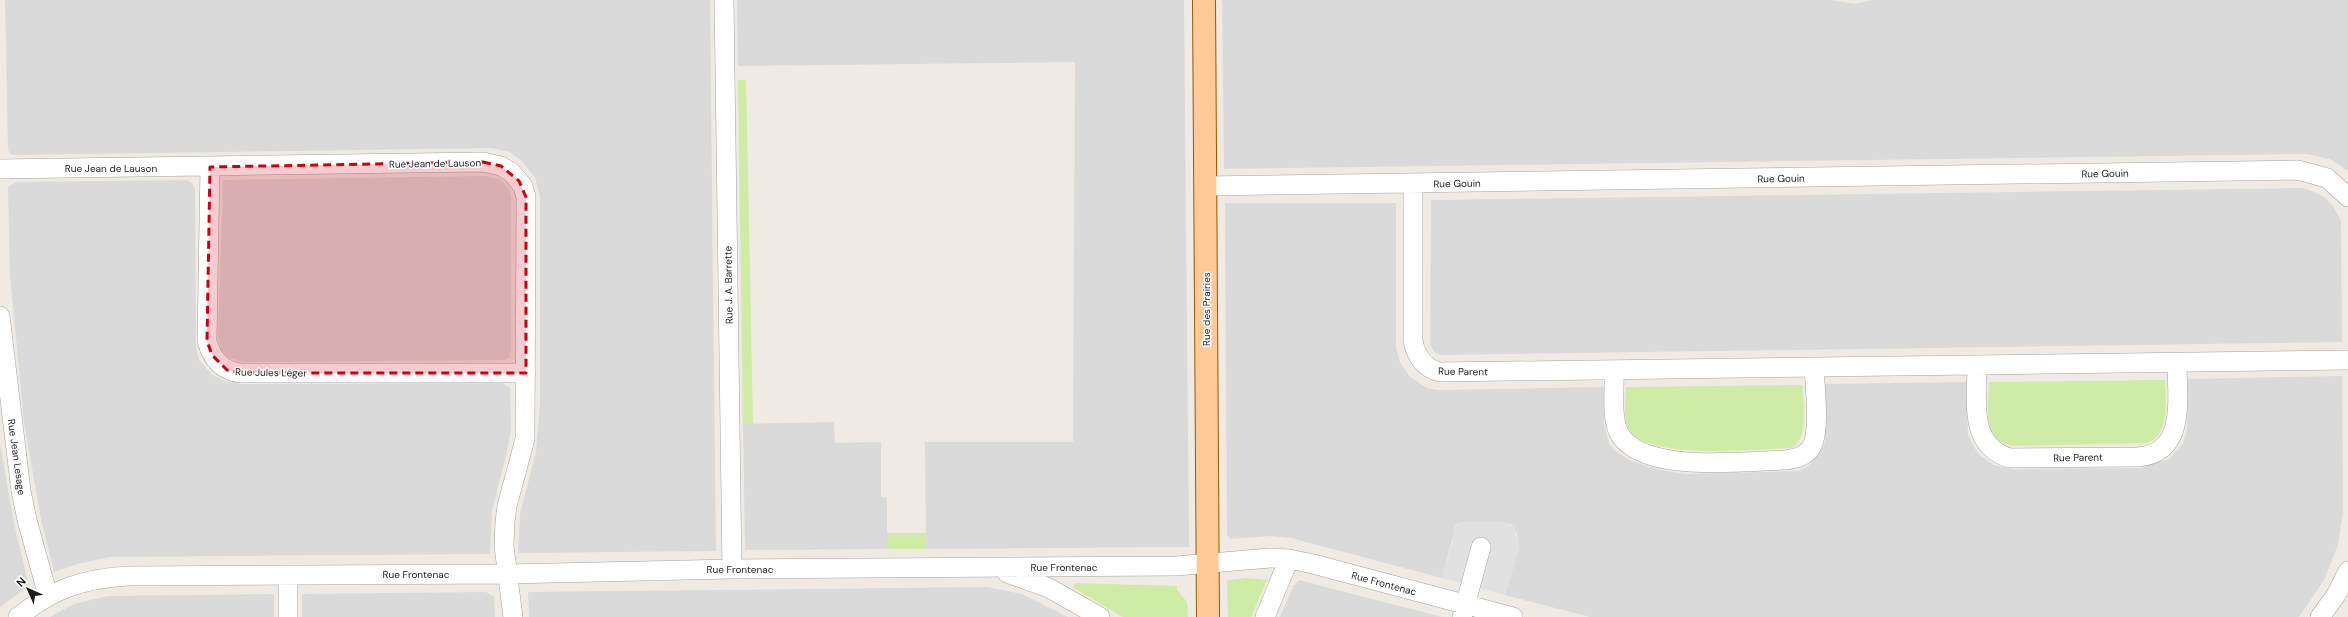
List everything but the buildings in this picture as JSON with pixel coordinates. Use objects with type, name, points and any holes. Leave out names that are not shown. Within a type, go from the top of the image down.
[{"type":"main road","name":"Rue des Prairies","points":[[1204,0],[1208,617]]},
{"type":"street","name":"Rue J. A. Barrette","points":[[724,0],[732,569]]},
{"type":"street","name":"Rue Jean de Lauson","points":[[0,169],[483,162],[496,164],[506,169],[519,181],[526,197],[525,439],[507,506],[504,546],[512,617]]},
{"type":"street","name":"Rue Jules Léger","points":[[210,167],[207,341],[212,355],[227,370],[241,373],[526,373]]},
{"type":"street","name":"Rue Gouin","points":[[1205,186],[2298,170],[2327,178],[2348,197]]},
{"type":"street","name":"Rue Parent","points":[[1412,184],[1413,341],[1420,358],[1428,368],[1440,372],[2348,360]]},
{"type":"street","name":"Rue Jean Lesage","points":[[0,316],[20,484],[27,520],[48,596]]},
{"type":"street","name":"Rue Parent","points":[[1977,366],[1979,429],[1985,442],[1996,453],[2010,458],[2123,457],[2152,454],[2166,446],[2172,438],[2176,424],[2177,363]]},
{"type":"street","points":[[1614,370],[1615,419],[1623,438],[1633,447],[1647,455],[1679,462],[1785,460],[1799,458],[1805,454],[1810,449],[1815,438],[1814,368]]},
{"type":"street","points":[[1463,611],[1481,547]]},
{"type":"street","name":"Rue Frontenac","points":[[18,617],[48,596],[75,584],[109,577],[508,574],[732,569],[1176,566],[1289,559],[1463,611],[1513,617]]},
{"type":"street","points":[[1265,617],[1289,559]]},
{"type":"street","points":[[988,568],[1032,580],[1069,598],[1100,617]]},
{"type":"street","points":[[2320,617],[2336,595],[2348,571]]},
{"type":"street","points":[[288,575],[288,617]]},
{"type":"highlighted area","points":[[483,162],[501,166],[519,181],[526,197],[526,373],[241,373],[227,370],[212,355],[207,341],[210,167]]},
{"type":"shaded area","points":[[5,0],[710,0],[716,551],[518,553],[520,514],[536,452],[540,405],[540,196],[535,178],[521,160],[509,152],[492,148],[14,155],[9,153],[8,148]]},
{"type":"shaded area","points":[[737,0],[1184,0],[1189,547],[926,549],[925,442],[1073,442],[1075,62],[738,66]]},
{"type":"shaded area","points":[[1222,0],[1831,0],[1854,4],[1872,0],[2348,0],[2348,171],[2330,159],[2307,154],[1224,169]]},
{"type":"shaded area","points":[[486,176],[501,180],[508,188],[511,196],[511,350],[509,358],[505,360],[246,362],[229,358],[222,351],[218,337],[223,180]]},
{"type":"shaded area","points":[[187,180],[192,183],[195,189],[196,347],[199,360],[212,375],[225,381],[241,384],[503,383],[510,388],[511,428],[507,452],[492,510],[490,554],[110,557],[77,564],[54,572],[41,519],[24,423],[10,275],[8,187],[16,182]]},
{"type":"shaded area","points":[[2301,188],[2312,191],[2326,198],[2333,206],[2341,221],[2342,342],[1441,355],[1434,352],[1430,344],[1431,200]]},
{"type":"shaded area","points":[[1225,203],[1396,203],[1396,348],[1400,362],[1409,376],[1427,388],[1438,390],[1604,387],[1604,423],[1609,444],[1618,453],[1631,461],[1665,471],[1686,474],[1798,471],[1807,467],[1819,454],[1825,442],[1825,384],[1966,382],[1968,435],[1978,454],[1994,465],[2014,469],[2141,468],[2169,459],[2183,444],[2187,429],[2188,379],[2342,376],[2343,511],[2338,545],[2324,580],[2299,617],[1590,617],[1505,595],[1519,548],[1517,533],[1511,524],[1462,522],[1456,524],[1442,578],[1291,538],[1270,536],[1231,539],[1227,535]]},
{"type":"shaded area","points":[[834,422],[835,443],[881,442],[881,497],[887,498],[887,549],[745,550],[743,424]]},
{"type":"shaded area","points":[[0,443],[14,524],[29,586],[0,607]]},
{"type":"shaded area","points":[[1462,522],[1504,522],[1514,527],[1519,548],[1505,595],[1442,578],[1453,541],[1454,527]]},
{"type":"shaded area","points":[[1299,580],[1442,617],[1280,617],[1294,585]]},
{"type":"shaded area","points":[[988,587],[1022,594],[1068,617],[529,617],[528,592]]},
{"type":"shaded area","points":[[486,592],[494,597],[495,617],[302,617],[302,594]]},
{"type":"shaded area","points":[[274,594],[274,617],[50,617],[74,604],[108,596]]},
{"type":"green space","points":[[738,80],[746,80],[753,424],[743,424]]},
{"type":"green space","points":[[2165,380],[2166,407],[2163,424],[2160,432],[2155,438],[2147,443],[2015,446],[2004,443],[1997,438],[1992,431],[1989,422],[1989,382]]},
{"type":"green space","points":[[1802,385],[1804,411],[1803,429],[1796,444],[1790,448],[1704,451],[1657,446],[1640,439],[1629,429],[1627,425],[1625,409],[1626,387]]},
{"type":"green space","points":[[887,533],[926,533],[926,549],[887,549]]},
{"type":"green space","points":[[1247,578],[1267,580],[1251,617],[1228,617],[1227,580]]},
{"type":"green space","points":[[1076,583],[1177,586],[1177,590],[1187,602],[1188,617],[1123,617],[1074,588],[1073,585]]}]
